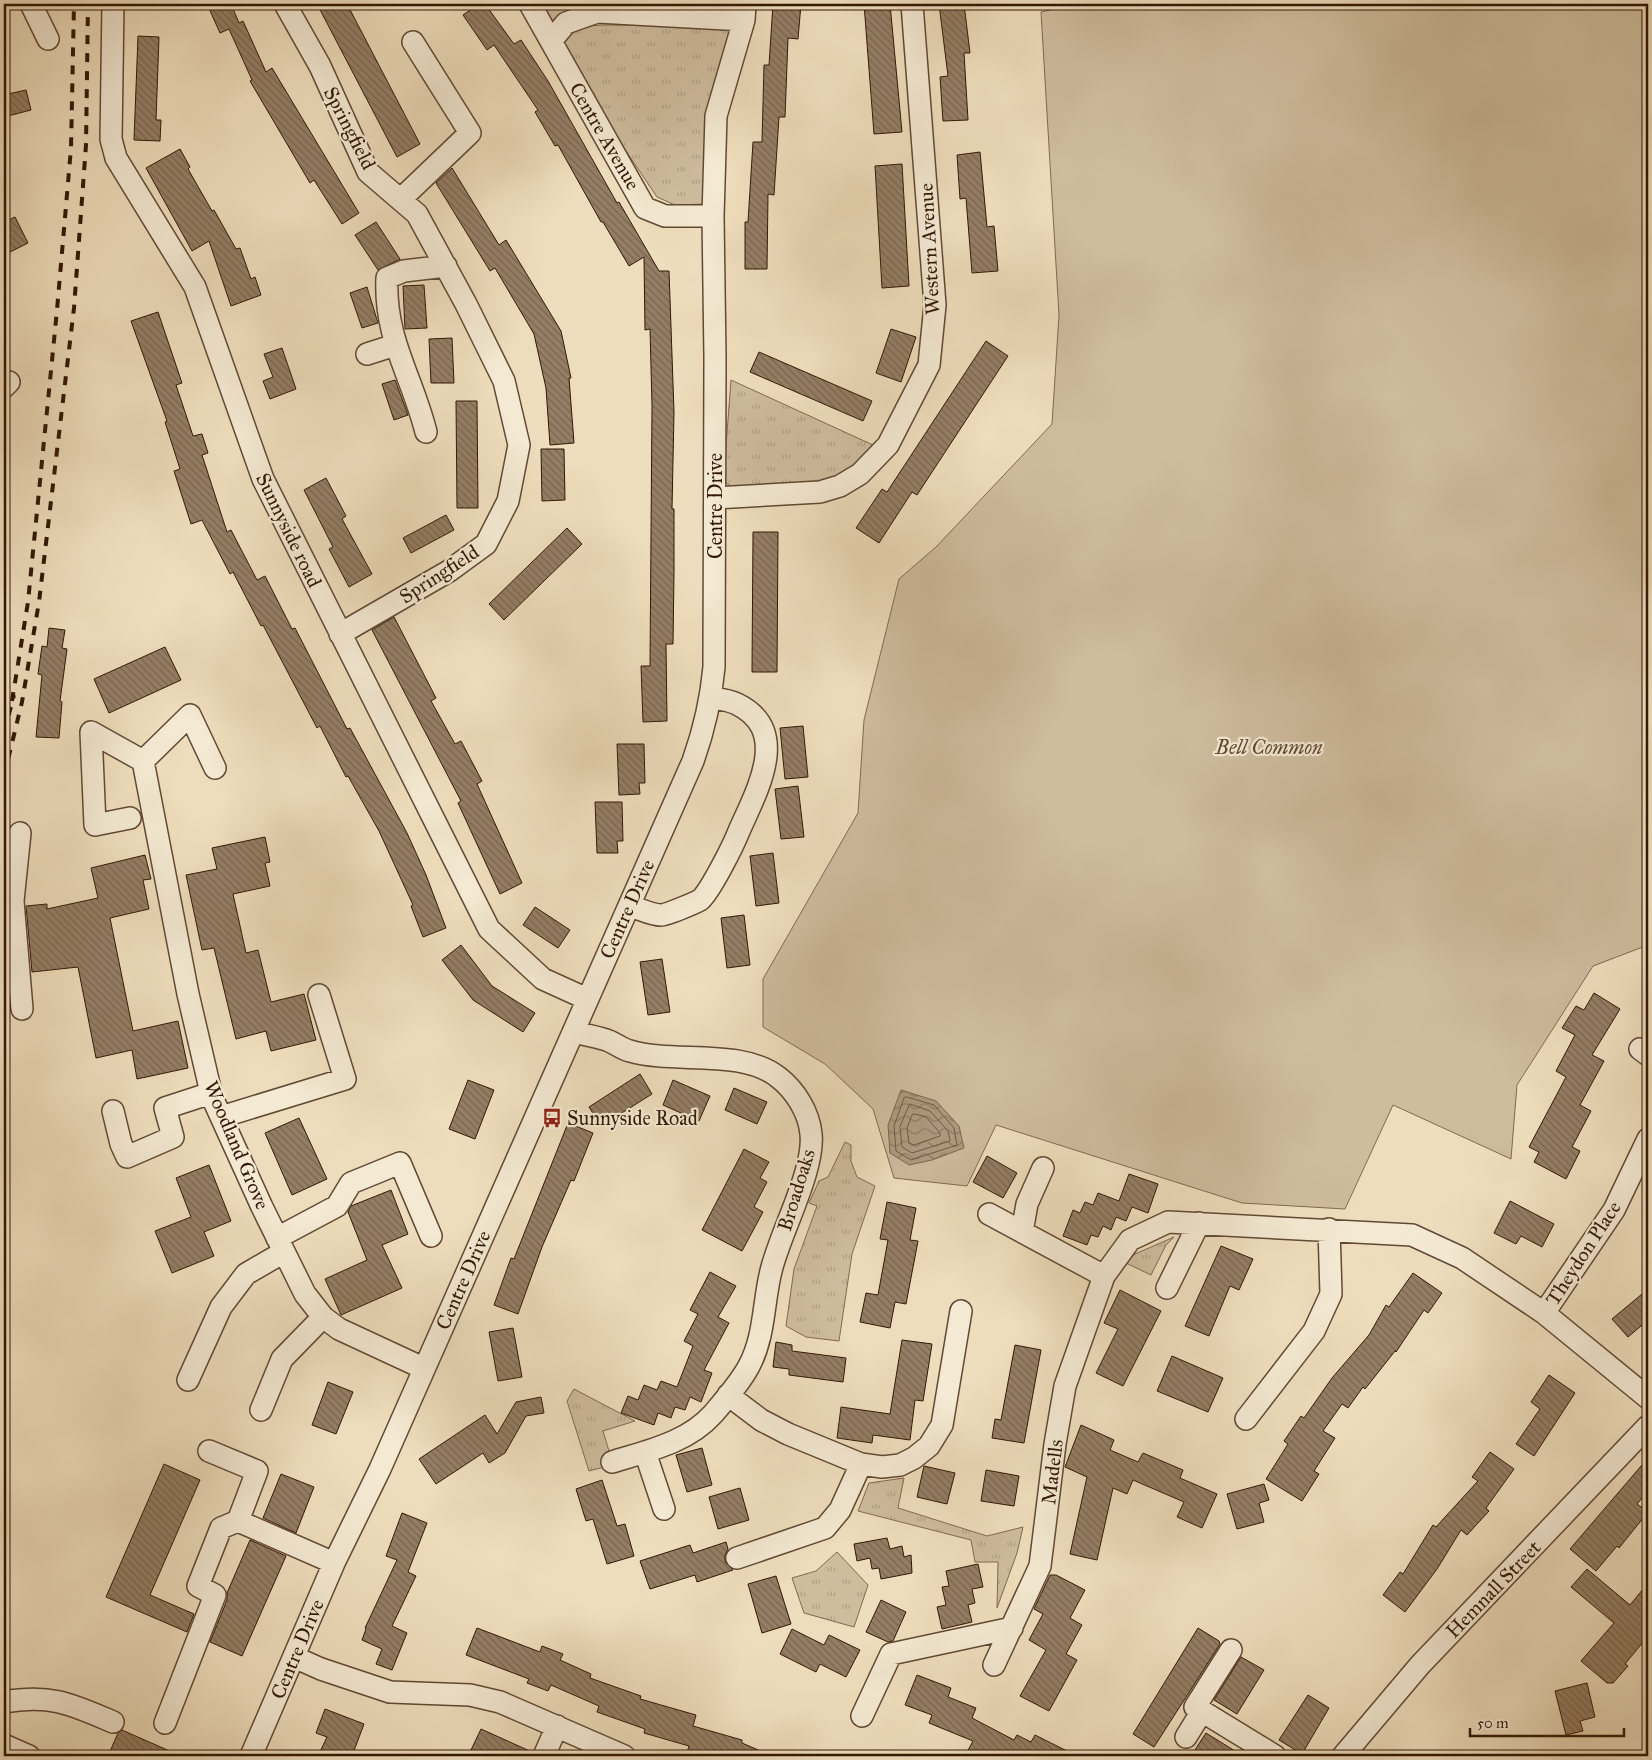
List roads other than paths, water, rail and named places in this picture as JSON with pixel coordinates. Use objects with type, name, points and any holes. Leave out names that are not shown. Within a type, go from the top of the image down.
[{"type":"street","points":[[31,4],[48,39]]},
{"type":"street","name":"Sunnyside road","points":[[113,4],[111,139],[116,158],[195,287],[263,480],[489,929],[543,979],[587,999]]},
{"type":"street","name":"Springfield","points":[[285,4],[320,66],[368,172],[418,214],[446,266],[504,381],[519,445],[508,501],[486,544],[449,571],[340,634]]},
{"type":"street","name":"Centre Avenue","points":[[530,4],[646,208],[665,216],[713,216]]},
{"type":"street","name":"Western Avenue","points":[[715,498],[820,492],[840,486],[860,474],[888,445],[929,365],[935,305],[912,4]]},
{"type":"street","points":[[551,41],[566,23],[598,12],[744,12]]},
{"type":"street","name":"Centre Drive","points":[[251,1756],[334,1563],[380,1469],[423,1368],[693,761],[702,734],[711,698],[714,667],[713,216],[716,116],[744,12]]},
{"type":"street","points":[[401,199],[470,133],[414,42]]},
{"type":"street","points":[[426,432],[420,405],[395,345],[386,304],[387,278],[404,271],[446,266]]},
{"type":"street","points":[[367,354],[395,345]]},
{"type":"street","points":[[628,906],[662,915],[701,899],[730,853],[763,774],[767,751],[764,734],[757,722],[747,710],[735,703],[711,698]]},
{"type":"street","points":[[130,818],[95,825],[91,732],[144,761],[190,715],[215,768]]},
{"type":"street","name":"Woodland Grove","points":[[144,761],[186,985],[212,1093],[221,1117],[305,1294],[323,1317],[339,1329],[423,1368]]},
{"type":"street","points":[[20,833],[13,902],[22,1008]]},
{"type":"street","points":[[221,1117],[345,1079],[319,995]]},
{"type":"street","name":"Broadoaks","points":[[573,1032],[604,1039],[630,1051],[754,1065],[777,1076],[800,1102],[808,1117],[811,1134],[810,1155],[772,1266],[764,1325],[749,1366],[712,1415],[692,1433],[645,1452],[612,1462]]},
{"type":"street","points":[[113,1111],[121,1144],[127,1157],[174,1136],[165,1108],[212,1093]]},
{"type":"street","name":"Theydon Place","points":[[1544,1314],[1614,1210],[1648,1139]]},
{"type":"street","points":[[188,1380],[221,1307],[246,1274],[281,1245],[337,1206],[351,1184],[400,1163],[431,1236]]},
{"type":"street","points":[[1022,1232],[1026,1204],[1043,1168]]},
{"type":"street","points":[[989,1214],[1104,1276]]},
{"type":"street","name":"Madells","points":[[994,1665],[1040,1566],[1055,1444],[1065,1386],[1104,1276],[1130,1240],[1168,1222],[1329,1229]]},
{"type":"street","points":[[1167,1288],[1199,1223]]},
{"type":"street","points":[[1246,1419],[1314,1331],[1332,1294],[1329,1229]]},
{"type":"street","name":"Theydon Place","points":[[1329,1229],[1412,1234],[1462,1258],[1544,1314],[1648,1398]]},
{"type":"street","points":[[728,1395],[761,1420],[788,1434],[860,1464],[882,1467],[900,1465],[914,1458],[937,1436],[942,1425],[961,1311]]},
{"type":"street","points":[[261,1410],[282,1359],[323,1317]]},
{"type":"street","name":"Hemnall Street","points":[[1343,1756],[1420,1665],[1648,1426]]},
{"type":"street","points":[[164,1723],[215,1595],[198,1586],[221,1528],[238,1520],[257,1471],[209,1451]]},
{"type":"street","points":[[645,1452],[664,1509]]},
{"type":"street","points":[[737,1558],[825,1528],[840,1510],[860,1464]]},
{"type":"street","points":[[238,1520],[334,1563]]},
{"type":"street","points":[[862,1716],[891,1654],[1012,1628]]},
{"type":"street","points":[[1231,1650],[1195,1707],[1275,1756]]},
{"type":"street","points":[[294,1657],[321,1669],[390,1692],[470,1695],[500,1702],[624,1756]]},
{"type":"street","points":[[4,1702],[26,1698],[48,1698],[114,1722]]},
{"type":"street","points":[[1186,1737],[1202,1711]]},
{"type":"street","points":[[544,1756],[557,1726]]},
{"type":"water","points":[[901,1090],[936,1101],[959,1126],[964,1148],[932,1160],[909,1165],[890,1153],[888,1125]]},
{"type":"railway","points":[[12,701],[28,602],[57,310],[71,148],[74,4]]},
{"type":"railway","points":[[4,776],[22,702],[39,602],[74,308],[86,145],[88,4]]},
{"type":"railway","points":[[4,733],[14,695]]},
{"type":"place","name":"Sunnyside Road","points":[[552,1118]]},
{"type":"park label","name":"Bell Common","points":[[1269,747]]}]
